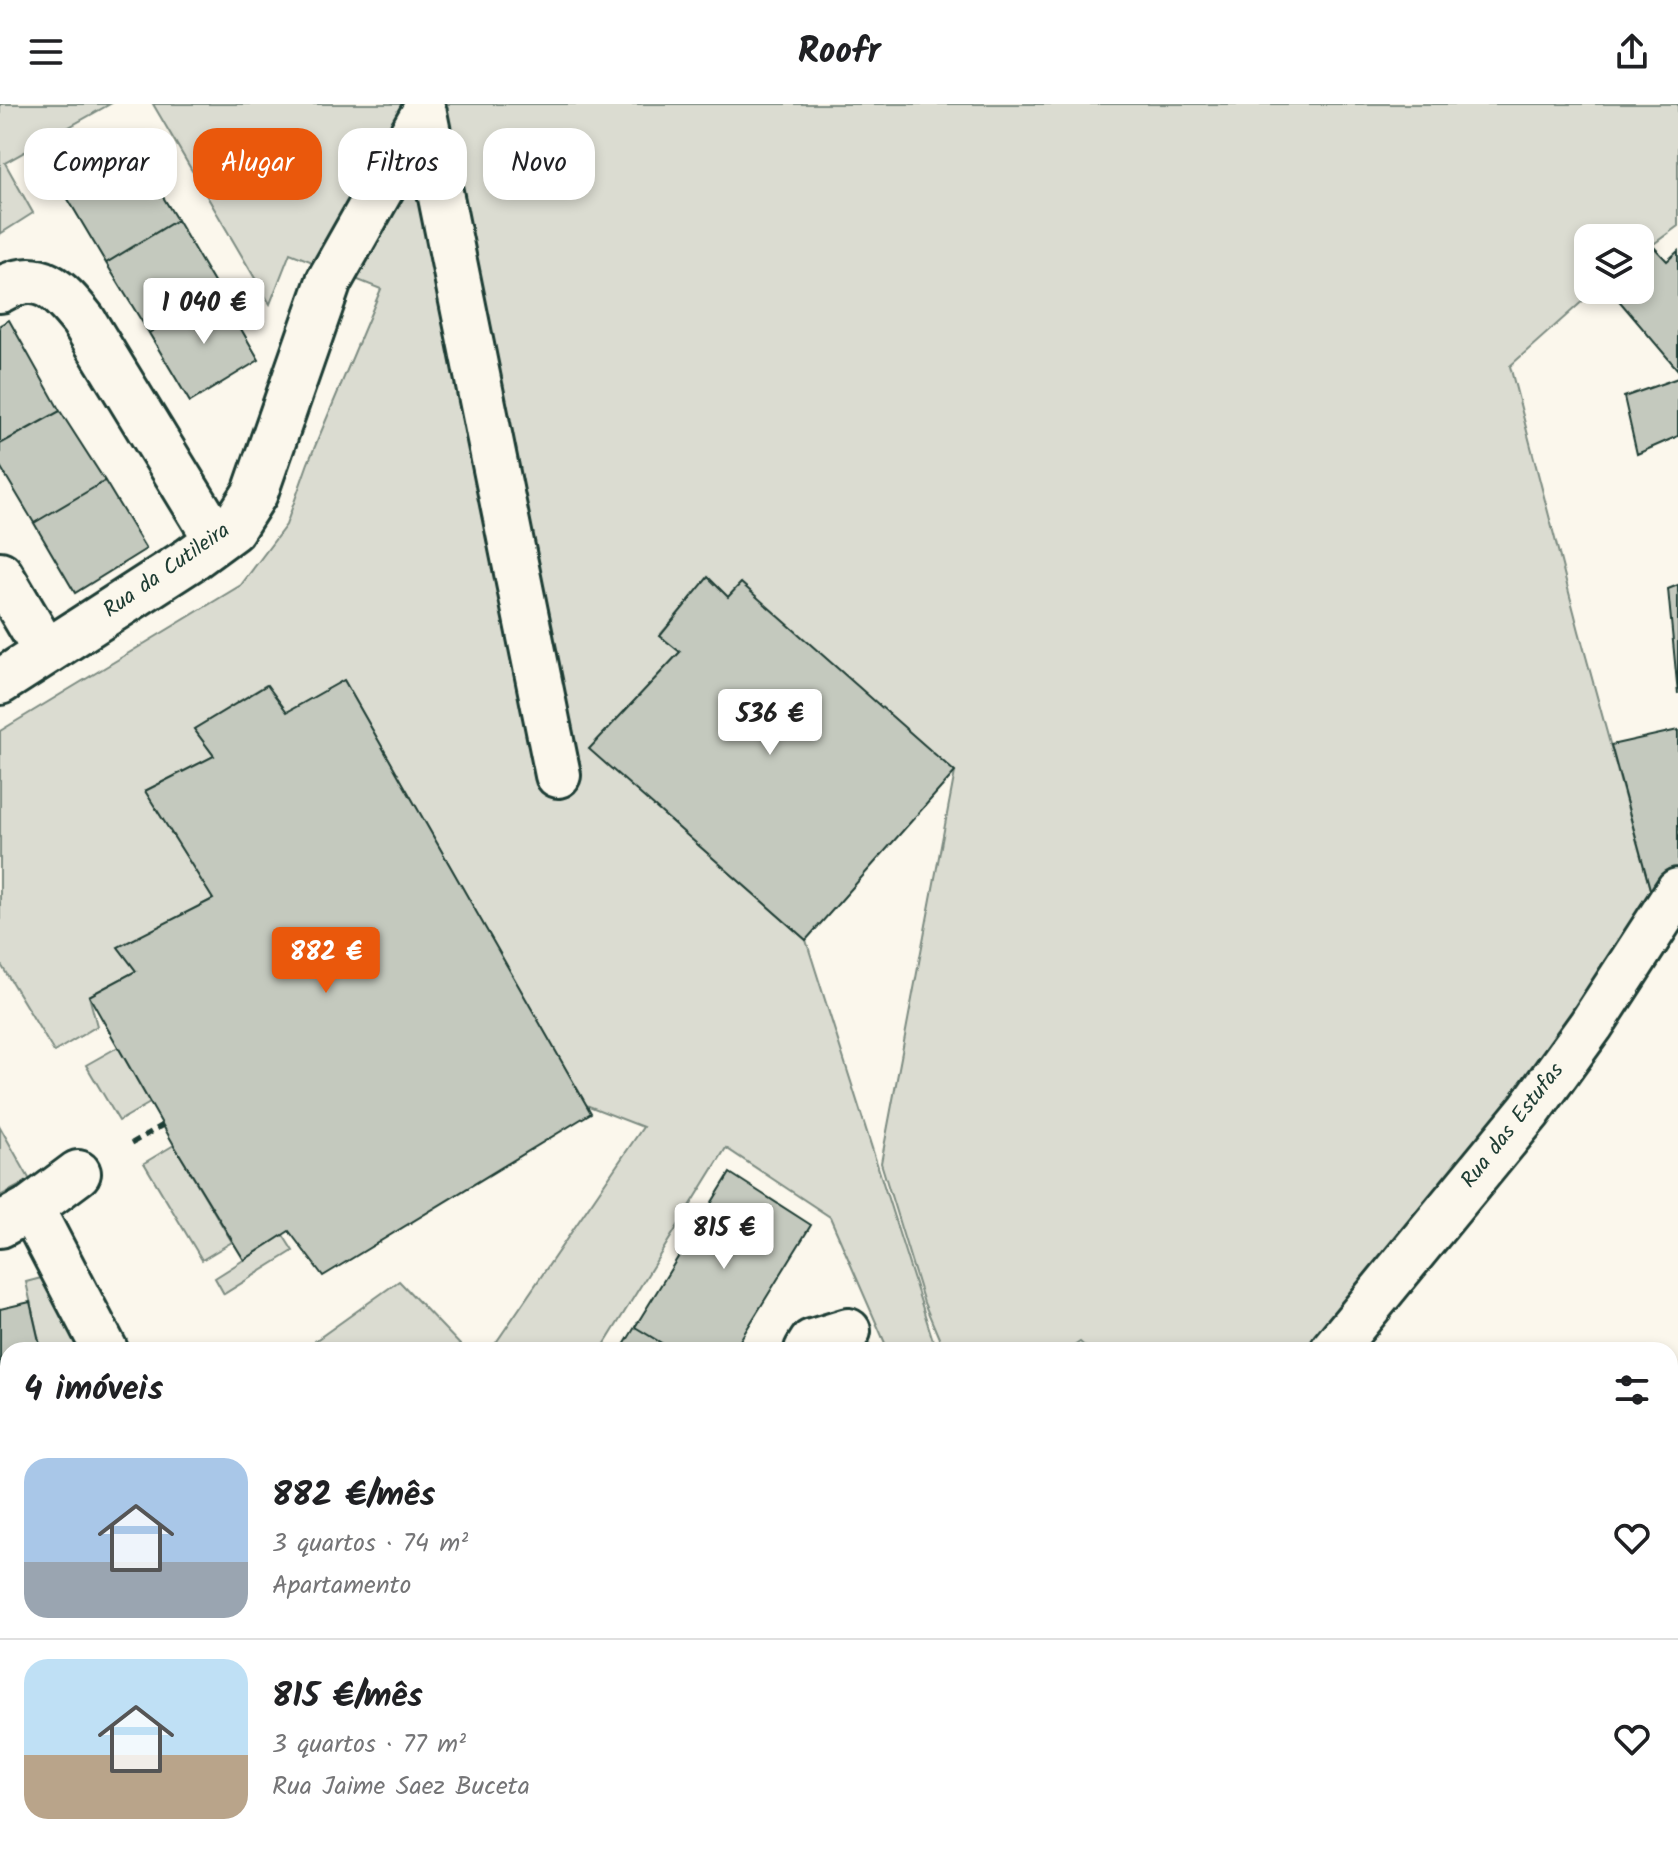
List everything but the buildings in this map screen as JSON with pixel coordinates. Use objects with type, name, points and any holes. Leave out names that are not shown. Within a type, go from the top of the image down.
[{"type":"street","name":"Rua da Cutileira","points":[[0,682],[232,529],[255,493],[329,281],[424,113],[558,775]]},
{"type":"street","points":[[0,290],[12,284],[30,282],[46,283],[59,290],[83,320],[217,540]]},
{"type":"street","points":[[0,574],[46,652]]},
{"type":"street","name":"Rua das Estufas","points":[[1340,1342],[1529,1111],[1591,1025],[1678,891]]},
{"type":"street","points":[[78,1173],[15,1216],[100,1342]]},
{"type":"street","points":[[812,1342],[848,1331]]},
{"type":"path","points":[[132,1143],[163,1125]]},
{"type":"shaded area","points":[[0,104],[110,104],[67,128],[24,128],[24,152],[5,163],[33,213],[0,234]]},
{"type":"shaded area","points":[[153,104],[1678,104],[1678,226],[1654,244],[1654,224],[1574,224],[1574,304],[1579,304],[1510,366],[1659,922],[1333,1342],[941,1342],[924,1303],[881,1163],[955,772],[741,584],[728,597],[708,578],[660,635],[680,652],[590,749],[806,940],[933,1342],[885,1342],[830,1217],[726,1148],[606,1342],[496,1342],[643,1127],[586,1105],[344,680],[287,712],[266,685],[194,729],[214,756],[145,791],[213,899],[119,948],[136,971],[89,996],[97,1026],[54,1052],[0,963],[0,731],[241,585],[286,525],[308,463],[381,289],[290,253],[270,304],[209,200],[322,200],[322,128],[193,128],[193,172],[177,145],[177,128],[167,128]]},
{"type":"shaded area","points":[[118,1047],[150,1103],[119,1121],[86,1065]]},
{"type":"shaded area","points":[[0,1127],[30,1180],[0,1196]]},
{"type":"shaded area","points":[[174,1145],[232,1242],[202,1260],[144,1163]]},
{"type":"shaded area","points":[[283,1235],[293,1251],[224,1294],[215,1278]]},
{"type":"shaded area","points":[[45,1277],[79,1342],[39,1342],[26,1282]]},
{"type":"shaded area","points":[[399,1281],[457,1342],[314,1342]]}]
